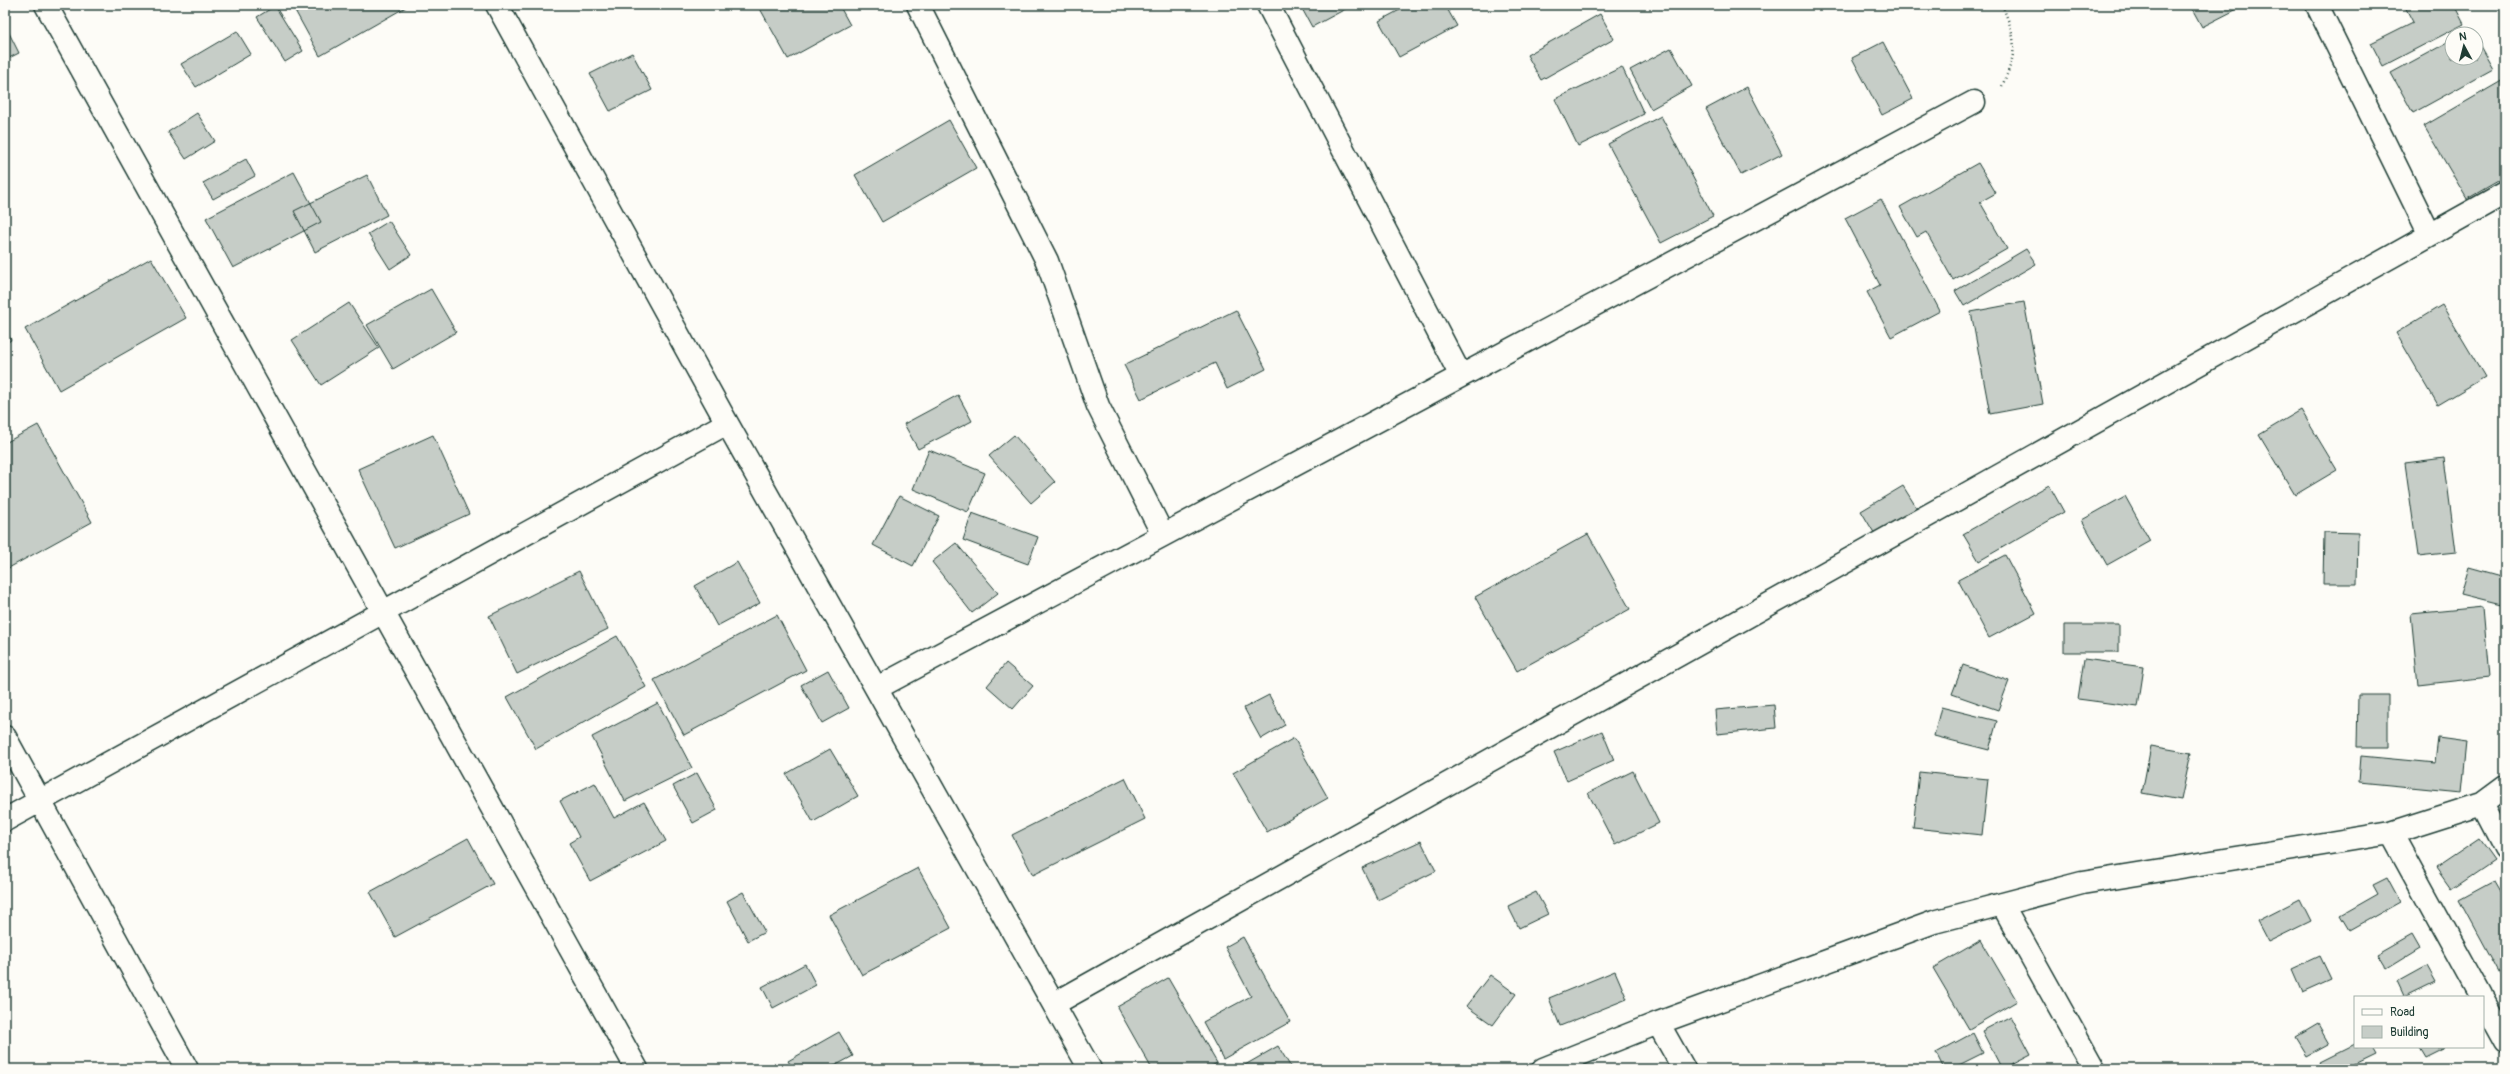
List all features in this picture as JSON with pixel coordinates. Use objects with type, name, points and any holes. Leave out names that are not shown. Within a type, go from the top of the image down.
[{"type":"street","points":[[46,5],[637,1069]]},
{"type":"street","points":[[497,5],[727,423],[1090,1069]]},
{"type":"street","points":[[918,5],[1047,261],[1098,406],[1163,535]]},
{"type":"street","points":[[1268,5],[1461,376]]},
{"type":"street","points":[[2317,5],[2430,235]]},
{"type":"street","points":[[877,688],[1974,102]]},
{"type":"street","points":[[1054,1004],[2505,193]]},
{"type":"street","points":[[5,820],[727,423]]},
{"type":"street","points":[[5,737],[187,1069]]},
{"type":"street","points":[[1543,1069],[1658,1023],[1934,922],[2082,883],[2391,833],[2482,804],[2505,787]]},
{"type":"street","points":[[2482,804],[2505,848]]},
{"type":"street","points":[[2391,833],[2480,996]]},
{"type":"street","points":[[2002,904],[2094,1069]]},
{"type":"street","points":[[2484,1003],[2505,1041]]},
{"type":"street","points":[[1658,1023],[1684,1069]]},
{"type":"path","points":[[1974,102],[2001,87],[2013,62],[2013,30],[2002,5]]},
{"type":"building","points":[[292,5],[405,5],[406,7],[320,56]]},
{"type":"building","points":[[758,5],[839,5],[850,25],[788,59]]},
{"type":"building","points":[[1300,5],[1350,5],[1351,6],[1312,27]]},
{"type":"building","points":[[1409,5],[1445,5],[1457,26],[1399,57],[1379,21]]},
{"type":"building","points":[[2190,5],[2245,5],[2202,27]]},
{"type":"building","points":[[2404,5],[2454,5],[2464,24],[2460,26],[2444,26],[2444,34],[2383,66],[2371,43],[2413,22]]},
{"type":"building","points":[[275,6],[303,51],[285,62],[257,17]]},
{"type":"building","points":[[1600,14],[1614,39],[1541,80],[1527,55]]},
{"type":"building","points":[[5,25],[19,53],[5,60]]},
{"type":"building","points":[[237,31],[251,54],[196,87],[181,64]]},
{"type":"building","points":[[1883,42],[1913,99],[1882,115],[1852,58]]},
{"type":"building","points":[[2444,44],[2444,66],[2484,66],[2484,53],[2493,69],[2413,113],[2391,73]]},
{"type":"building","points":[[1671,48],[1692,86],[1651,109],[1630,70]]},
{"type":"building","points":[[632,53],[652,90],[610,111],[590,74]]},
{"type":"building","points":[[1622,67],[1644,114],[1578,146],[1555,99]]},
{"type":"building","points":[[2505,79],[2505,177],[2467,199],[2424,126]]},
{"type":"building","points":[[1747,87],[1782,154],[1741,175],[1706,109]]},
{"type":"building","points":[[197,113],[215,141],[186,159],[168,132]]},
{"type":"building","points":[[1661,116],[1713,216],[1661,243],[1608,144]]},
{"type":"building","points":[[949,120],[976,168],[882,222],[855,175]]},
{"type":"building","points":[[246,159],[255,176],[213,199],[203,183]]},
{"type":"building","points":[[1978,163],[1996,193],[1980,202],[2007,249],[1953,280],[1926,232],[1917,237],[1900,207]]},
{"type":"building","points":[[294,172],[321,222],[233,268],[206,218]]},
{"type":"building","points":[[367,175],[387,215],[315,252],[294,211]]},
{"type":"building","points":[[1881,199],[1940,311],[1891,337],[1867,292],[1880,285],[1845,218]]},
{"type":"building","points":[[389,221],[411,255],[390,269],[368,234]]},
{"type":"building","points":[[2026,249],[2036,264],[1964,306],[1955,291]]},
{"type":"building","points":[[151,258],[186,318],[59,390],[25,329]]},
{"type":"building","points":[[431,289],[456,332],[393,369],[367,325]]},
{"type":"building","points":[[2024,302],[2043,404],[1990,414],[1971,312]]},
{"type":"building","points":[[349,303],[379,348],[321,385],[292,340]]},
{"type":"building","points":[[2442,305],[2485,377],[2438,405],[2396,333]]},
{"type":"building","points":[[1236,310],[1266,369],[1227,389],[1215,363],[1141,399],[1124,365]]},
{"type":"building","points":[[5,329],[11,340],[5,344]]},
{"type":"building","points":[[958,395],[972,421],[918,449],[904,424]]},
{"type":"building","points":[[2301,410],[2337,470],[2295,495],[2259,435]]},
{"type":"building","points":[[38,425],[92,522],[5,570],[5,443]]},
{"type":"building","points":[[433,435],[469,514],[395,548],[358,469]]},
{"type":"building","points":[[1014,435],[1055,482],[1031,503],[989,456]]},
{"type":"building","points":[[929,450],[985,473],[968,512],[913,489]]},
{"type":"building","points":[[2444,458],[2456,552],[2418,556],[2405,463]]},
{"type":"building","points":[[2049,485],[2064,512],[1979,561],[1963,534]]},
{"type":"building","points":[[1903,486],[1918,510],[1876,536],[1861,511]]},
{"type":"building","points":[[899,496],[939,516],[913,566],[873,545]]},
{"type":"building","points":[[2125,496],[2150,541],[2107,565],[2082,520]]},
{"type":"building","points":[[972,513],[1038,537],[1028,564],[963,540]]},
{"type":"building","points":[[2324,532],[2358,533],[2357,584],[2323,584]]},
{"type":"building","points":[[1588,534],[1630,609],[1517,671],[1475,597]]},
{"type":"building","points":[[956,543],[998,593],[972,613],[932,562]]},
{"type":"building","points":[[2005,555],[2036,613],[1989,638],[1958,580]]},
{"type":"building","points":[[737,562],[760,603],[717,626],[695,586]]},
{"type":"building","points":[[2469,567],[2505,577],[2505,605],[2461,594]]},
{"type":"building","points":[[579,571],[608,629],[517,674],[489,616]]},
{"type":"building","points":[[2483,607],[2489,677],[2418,685],[2411,614]]},
{"type":"building","points":[[777,615],[806,670],[684,735],[654,680]]},
{"type":"building","points":[[2064,625],[2119,625],[2119,652],[2064,652]]},
{"type":"building","points":[[617,636],[646,687],[536,749],[507,697]]},
{"type":"building","points":[[2084,659],[2144,667],[2138,707],[2078,699]]},
{"type":"building","points":[[1006,663],[1033,686],[1013,709],[987,686]]},
{"type":"building","points":[[1963,665],[2009,681],[1998,710],[1952,694]]},
{"type":"building","points":[[828,670],[849,708],[822,723],[801,685]]},
{"type":"building","points":[[1269,695],[1285,725],[1261,739],[1244,708]]},
{"type":"building","points":[[2358,695],[2388,695],[2388,748],[2357,748]]},
{"type":"building","points":[[658,703],[692,768],[625,801],[592,737]]},
{"type":"building","points":[[1774,705],[1776,728],[1717,734],[1715,710]]},
{"type":"building","points":[[1941,707],[1997,721],[1989,750],[1934,736]]},
{"type":"building","points":[[1602,731],[1614,760],[1567,781],[1554,752]]},
{"type":"building","points":[[1294,738],[1328,798],[1267,832],[1233,773]]},
{"type":"building","points":[[2438,738],[2467,742],[2462,792],[2359,782],[2361,756],[2435,763]]},
{"type":"building","points":[[2151,746],[2191,753],[2181,800],[2142,793]]},
{"type":"building","points":[[830,749],[858,796],[813,822],[786,774]]},
{"type":"building","points":[[1633,771],[1659,823],[1615,845],[1588,793]]},
{"type":"building","points":[[1919,772],[1988,779],[1982,835],[1913,828]]},
{"type":"building","points":[[697,773],[717,810],[693,823],[673,786]]},
{"type":"building","points":[[1125,778],[1145,819],[1033,875],[1012,835]]},
{"type":"building","points":[[595,783],[614,818],[644,802],[666,841],[590,881],[569,843],[579,837],[560,801]]},
{"type":"building","points":[[468,838],[493,884],[395,937],[370,892]]},
{"type":"building","points":[[2479,839],[2494,860],[2451,889],[2436,868]]},
{"type":"building","points":[[1421,841],[1436,871],[1378,900],[1362,868]]},
{"type":"building","points":[[918,868],[951,928],[862,975],[829,915]]},
{"type":"building","points":[[2387,878],[2400,902],[2350,930],[2341,915],[2378,894],[2373,885]]},
{"type":"building","points":[[2494,881],[2505,900],[2504,983],[2459,900]]},
{"type":"building","points":[[743,892],[765,932],[748,941],[727,901]]},
{"type":"building","points":[[1536,892],[1548,914],[1519,928],[1508,906]]},
{"type":"building","points":[[2300,899],[2311,921],[2268,942],[2257,921]]},
{"type":"building","points":[[2412,934],[2420,948],[2386,969],[2377,954]]},
{"type":"building","points":[[1243,937],[1290,1022],[1223,1059],[1203,1022],[1251,996],[1225,947]]},
{"type":"building","points":[[1981,940],[2017,1001],[1969,1029],[1933,968]]},
{"type":"building","points":[[2320,956],[2331,979],[2302,992],[2292,969]]},
{"type":"building","points":[[805,964],[816,985],[773,1008],[762,987]]},
{"type":"building","points":[[2427,966],[2436,982],[2405,996],[2398,982]]},
{"type":"building","points":[[1615,971],[1627,999],[1560,1026],[1549,998]]},
{"type":"building","points":[[1490,975],[1516,994],[1493,1025],[1466,1006]]},
{"type":"building","points":[[1168,978],[1217,1063],[1206,1069],[1152,1069],[1117,1007]]},
{"type":"building","points":[[2011,1016],[2031,1054],[2002,1069],[1982,1031]]},
{"type":"building","points":[[2318,1025],[2329,1044],[2307,1056],[2296,1038]]},
{"type":"building","points":[[839,1032],[853,1056],[829,1069],[793,1069],[788,1061]]},
{"type":"building","points":[[1973,1033],[1983,1053],[1951,1069],[1944,1069],[1936,1053]]},
{"type":"building","points":[[2354,1044],[2354,1048],[2373,1048],[2376,1054],[2345,1069],[2325,1069],[2321,1061]]},
{"type":"building","points":[[1278,1046],[1292,1069],[1238,1069]]},
{"type":"building","points":[[2420,1048],[2443,1048],[2425,1057]]}]
